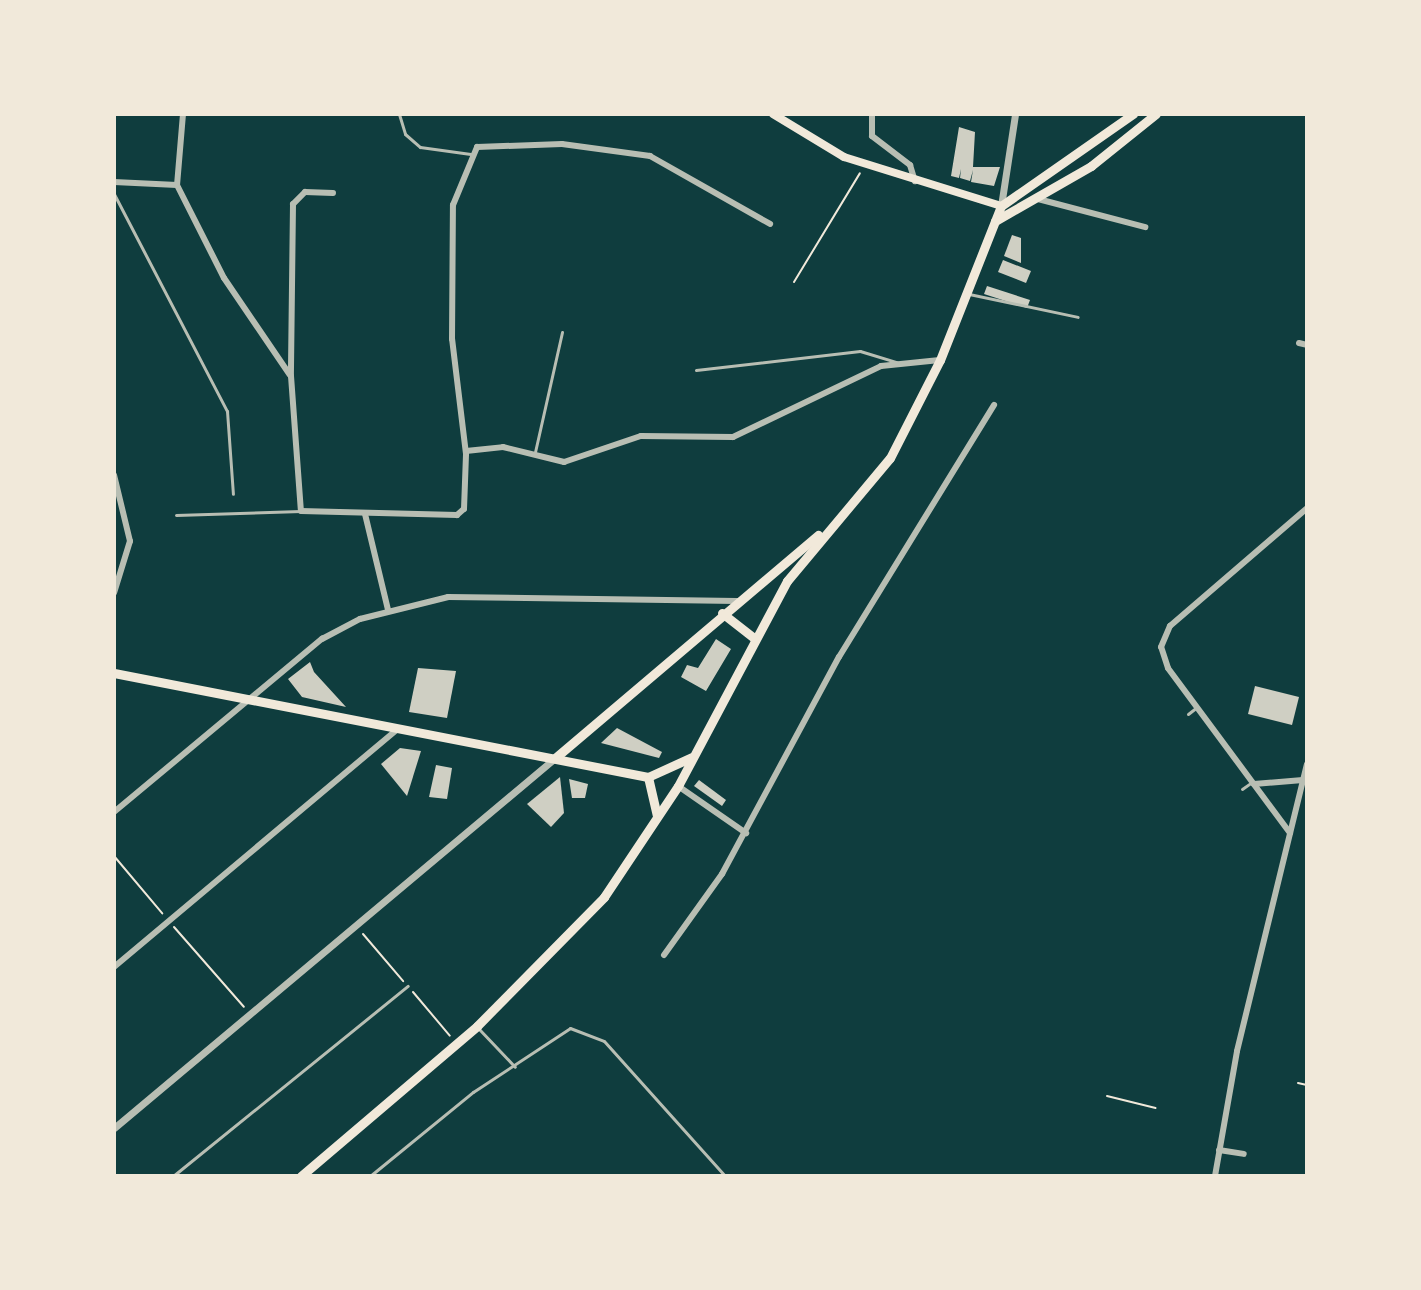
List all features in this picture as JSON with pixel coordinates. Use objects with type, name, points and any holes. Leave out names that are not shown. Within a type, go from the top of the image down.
[{"type":"main road","points":[[773,114],[864,165],[1001,206]]},
{"type":"main road","points":[[555,758],[722,613],[829,526],[879,475],[940,360],[969,294],[1001,206],[1133,114]]},
{"type":"main road","points":[[995,221],[1038,199],[1156,114]]},
{"type":"main road","points":[[301,1176],[477,1026],[604,897],[678,786],[754,638],[829,526]]},
{"type":"main road","points":[[722,613],[754,638]]},
{"type":"main road","points":[[114,673],[648,777],[694,756]]},
{"type":"main road","points":[[648,777],[658,794],[656,821]]},
{"type":"street","points":[[183,114],[177,185],[224,278],[291,376]]},
{"type":"street","points":[[872,114],[872,136],[910,165],[915,181]]},
{"type":"street","points":[[1001,206],[1015,114]]},
{"type":"street","points":[[333,193],[305,192],[293,204],[291,376],[301,511],[457,515],[464,509],[466,451],[454,372],[453,205],[471,154],[492,142],[650,156],[770,224]]},
{"type":"street","points":[[114,182],[177,185]]},
{"type":"street","points":[[1038,199],[1145,227]]},
{"type":"street","points":[[466,451],[535,452],[564,462],[641,436],[733,437],[897,362],[940,360]]},
{"type":"street","points":[[664,955],[746,833],[839,657],[994,405]]},
{"type":"street","points":[[114,475],[130,541],[114,593]]},
{"type":"street","points":[[1290,833],[1168,668],[1164,637],[1307,508]]},
{"type":"street","points":[[365,514],[388,610]]},
{"type":"street","points":[[114,812],[322,639],[388,610],[448,597],[737,601]]},
{"type":"street","points":[[114,967],[396,730]]},
{"type":"street","points":[[114,1128],[555,758]]},
{"type":"street","points":[[1215,1176],[1307,764]]},
{"type":"street","points":[[1253,783],[1303,780]]},
{"type":"street","points":[[678,786],[746,833]]},
{"type":"street","points":[[1219,1150],[1244,1154]]},
{"type":"lane","points":[[399,114],[405,134],[420,147],[471,154]]},
{"type":"lane","points":[[114,194],[227,411],[233,494]]},
{"type":"lane","points":[[969,294],[1078,317]]},
{"type":"lane","points":[[535,452],[562,332]]},
{"type":"lane","points":[[696,370],[860,351],[897,362]]},
{"type":"lane","points":[[176,515],[301,511]]},
{"type":"lane","points":[[1188,714],[1197,707]]},
{"type":"lane","points":[[1242,789],[1253,783]]},
{"type":"lane","points":[[173,1176],[408,986]]},
{"type":"lane","points":[[477,1026],[516,1068]]},
{"type":"lane","points":[[370,1176],[473,1092],[516,1068],[570,1028],[595,1034],[725,1176]]},
{"type":"path","points":[[794,282],[864,165]]},
{"type":"path","points":[[114,856],[250,1014]]},
{"type":"path","points":[[1298,1083],[1307,1085]]},
{"type":"path","points":[[1107,1096],[1156,1108]]},
{"type":"building","points":[[959,127],[975,132],[973,167],[1000,167],[994,186],[971,182],[973,170],[970,181],[960,178],[961,169],[959,178],[951,176]]},
{"type":"building","points":[[1012,235],[1021,238],[1021,263],[1004,256]]},
{"type":"building","points":[[1003,260],[1031,271],[1026,283],[998,272]]},
{"type":"building","points":[[987,286],[1030,300],[1027,308],[984,294]]},
{"type":"building","points":[[716,639],[731,649],[706,691],[681,677],[687,665],[698,668]]},
{"type":"building","points":[[310,662],[314,672],[346,707],[302,697],[288,679]]},
{"type":"building","points":[[418,668],[456,671],[447,718],[409,712]]},
{"type":"building","points":[[1255,686],[1299,697],[1292,725],[1248,714]]},
{"type":"building","points":[[617,728],[662,752],[659,758],[601,743]]},
{"type":"building","points":[[400,748],[421,751],[407,796],[381,764]]},
{"type":"building","points":[[436,765],[452,768],[447,799],[429,797]]},
{"type":"building","points":[[560,777],[564,813],[551,827],[527,804]]},
{"type":"building","points":[[569,779],[588,784],[585,798],[572,798]]},
{"type":"building","points":[[699,780],[726,800],[722,806],[694,786]]}]
